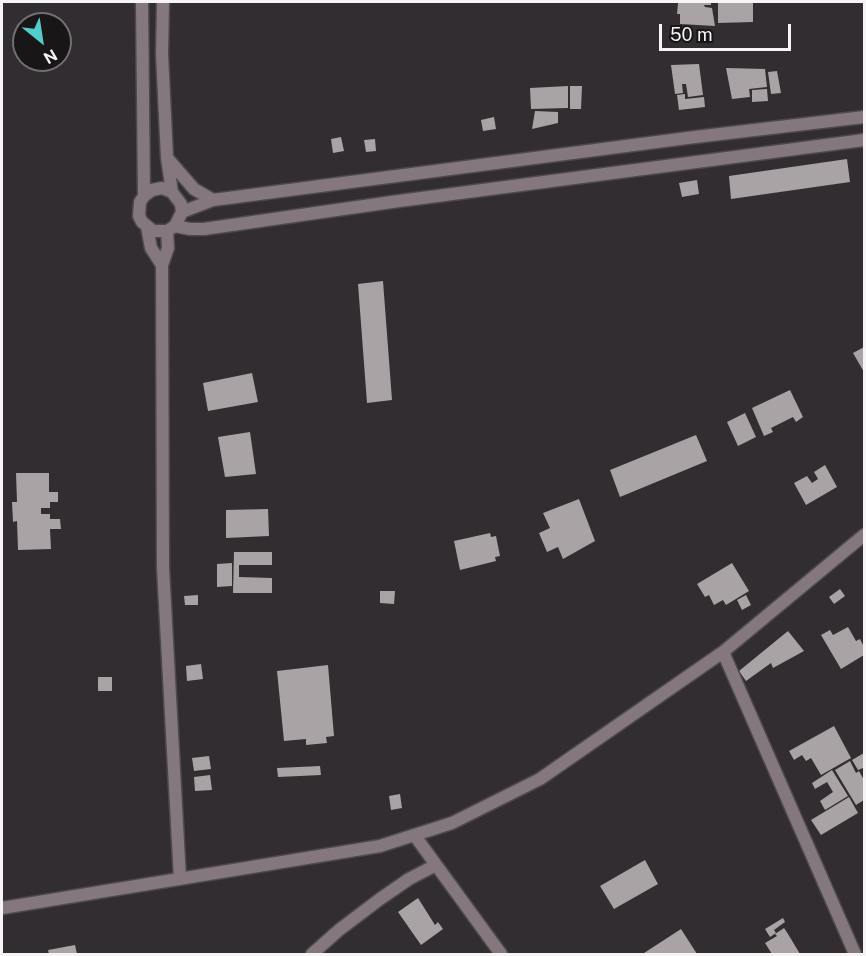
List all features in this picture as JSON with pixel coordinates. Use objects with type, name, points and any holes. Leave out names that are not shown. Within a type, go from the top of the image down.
[{"type":"street","points":[[142,2],[144,196],[138,209],[142,222],[153,231],[171,228],[204,229],[864,140]]},
{"type":"street","points":[[163,2],[162,54],[167,158],[172,192]]},
{"type":"street","points":[[180,879],[163,568],[162,265],[168,248],[171,228],[182,212],[213,200],[684,138],[864,117]]},
{"type":"street","points":[[167,158],[194,189],[213,200]]},
{"type":"street","points":[[144,196],[152,190],[162,188],[172,192],[178,197],[182,212]]},
{"type":"street","points":[[147,227],[151,248],[162,265]]},
{"type":"street","points":[[2,909],[380,846],[452,823],[540,780],[723,652],[864,535]]},
{"type":"street","points":[[723,652],[855,954]]},
{"type":"street","points":[[415,836],[501,954]]},
{"type":"street","points":[[312,954],[380,899],[409,879],[436,865]]},
{"type":"building","points":[[711,2],[711,5],[704,5],[712,8],[715,26],[680,24],[680,14],[677,14],[678,3]]},
{"type":"building","points":[[718,2],[753,2],[753,22],[718,23]]},
{"type":"building","points":[[699,64],[703,95],[688,97],[686,84],[682,84],[683,93],[675,94],[671,65]]},
{"type":"building","points":[[726,68],[765,69],[767,87],[749,89],[750,97],[732,99]]},
{"type":"building","points":[[777,71],[781,93],[771,94],[768,72]]},
{"type":"building","points":[[568,86],[568,108],[531,109],[530,88]]},
{"type":"building","points":[[570,86],[582,86],[581,109],[570,109]]},
{"type":"building","points":[[767,89],[768,101],[752,102],[752,90]]},
{"type":"building","points":[[685,94],[685,99],[704,97],[705,107],[679,110],[677,95]]},
{"type":"building","points":[[535,111],[558,112],[558,123],[532,129]]},
{"type":"building","points":[[494,117],[496,129],[483,131],[481,120]]},
{"type":"building","points":[[341,137],[344,151],[333,153],[331,139]]},
{"type":"building","points":[[375,139],[376,151],[366,152],[364,140]]},
{"type":"building","points":[[847,159],[850,182],[731,199],[729,176]]},
{"type":"building","points":[[697,180],[699,194],[682,197],[679,183]]},
{"type":"building","points":[[383,281],[392,400],[367,403],[358,284]]},
{"type":"building","points":[[864,347],[864,372],[853,353]]},
{"type":"building","points":[[252,373],[258,402],[208,411],[203,383]]},
{"type":"building","points":[[790,390],[803,417],[796,422],[793,417],[771,428],[773,432],[764,436],[752,408]]},
{"type":"building","points":[[745,413],[756,437],[738,446],[727,422]]},
{"type":"building","points":[[250,432],[256,474],[225,477],[218,437]]},
{"type":"building","points":[[696,435],[707,461],[620,497],[610,470]]},
{"type":"building","points":[[825,465],[837,487],[806,505],[794,483],[807,476],[812,483],[818,479],[814,472]]},
{"type":"building","points":[[16,473],[49,473],[49,492],[58,492],[58,502],[50,502],[50,508],[41,508],[41,514],[50,514],[50,519],[60,519],[61,529],[50,529],[51,549],[18,550],[17,521],[13,522],[12,502],[17,502]]},
{"type":"building","points":[[579,499],[595,541],[563,559],[558,547],[547,552],[539,533],[550,528],[543,513]]},
{"type":"building","points":[[268,509],[269,536],[226,538],[226,510]]},
{"type":"building","points":[[490,533],[491,537],[496,536],[500,556],[495,557],[496,561],[460,570],[454,541]]},
{"type":"building","points":[[234,552],[272,552],[272,565],[239,565],[239,577],[272,578],[272,593],[233,593]]},
{"type":"building","points":[[232,563],[232,586],[217,587],[217,564]]},
{"type":"building","points":[[732,563],[749,591],[726,605],[723,600],[714,605],[709,595],[705,597],[697,584]]},
{"type":"building","points":[[840,589],[845,596],[834,604],[829,597]]},
{"type":"building","points":[[380,591],[395,591],[394,604],[380,603]]},
{"type":"building","points":[[198,595],[198,605],[185,605],[184,596]]},
{"type":"building","points":[[746,595],[751,605],[742,610],[737,600]]},
{"type":"building","points":[[848,627],[856,641],[860,639],[864,647],[864,655],[841,669],[821,635],[830,630],[833,635]]},
{"type":"building","points":[[788,631],[804,651],[773,668],[771,663],[746,681],[739,671]]},
{"type":"building","points":[[201,664],[203,679],[187,681],[186,666]]},
{"type":"building","points":[[328,665],[334,736],[326,737],[327,743],[306,745],[306,739],[284,741],[277,671]]},
{"type":"building","points":[[98,677],[112,677],[112,691],[98,691]]},
{"type":"building","points":[[834,726],[851,758],[821,775],[811,758],[806,761],[802,755],[794,760],[789,751]]},
{"type":"building","points":[[864,753],[864,770],[863,768],[858,770],[852,760]]},
{"type":"building","points":[[209,756],[211,769],[194,771],[192,758]]},
{"type":"building","points":[[850,761],[856,773],[859,771],[864,780],[864,800],[856,805],[835,770]]},
{"type":"building","points":[[320,766],[321,775],[278,777],[277,768]]},
{"type":"building","points":[[832,770],[848,796],[825,810],[820,801],[833,792],[827,782],[815,789],[812,783]]},
{"type":"building","points":[[210,775],[212,790],[195,791],[194,777]]},
{"type":"building","points":[[400,794],[402,808],[391,810],[389,796]]},
{"type":"building","points":[[849,797],[858,813],[821,835],[811,820]]},
{"type":"building","points":[[645,860],[658,884],[614,909],[600,886]]},
{"type":"building","points":[[418,898],[435,925],[438,922],[443,929],[421,945],[398,912]]},
{"type":"building","points":[[783,918],[785,922],[774,930],[776,933],[770,937],[765,929]]},
{"type":"building","points":[[784,928],[800,954],[772,954],[765,943],[777,936],[775,934]]},
{"type":"building","points":[[681,929],[697,954],[644,953]]},
{"type":"building","points":[[75,945],[77,954],[49,954],[48,950]]}]
